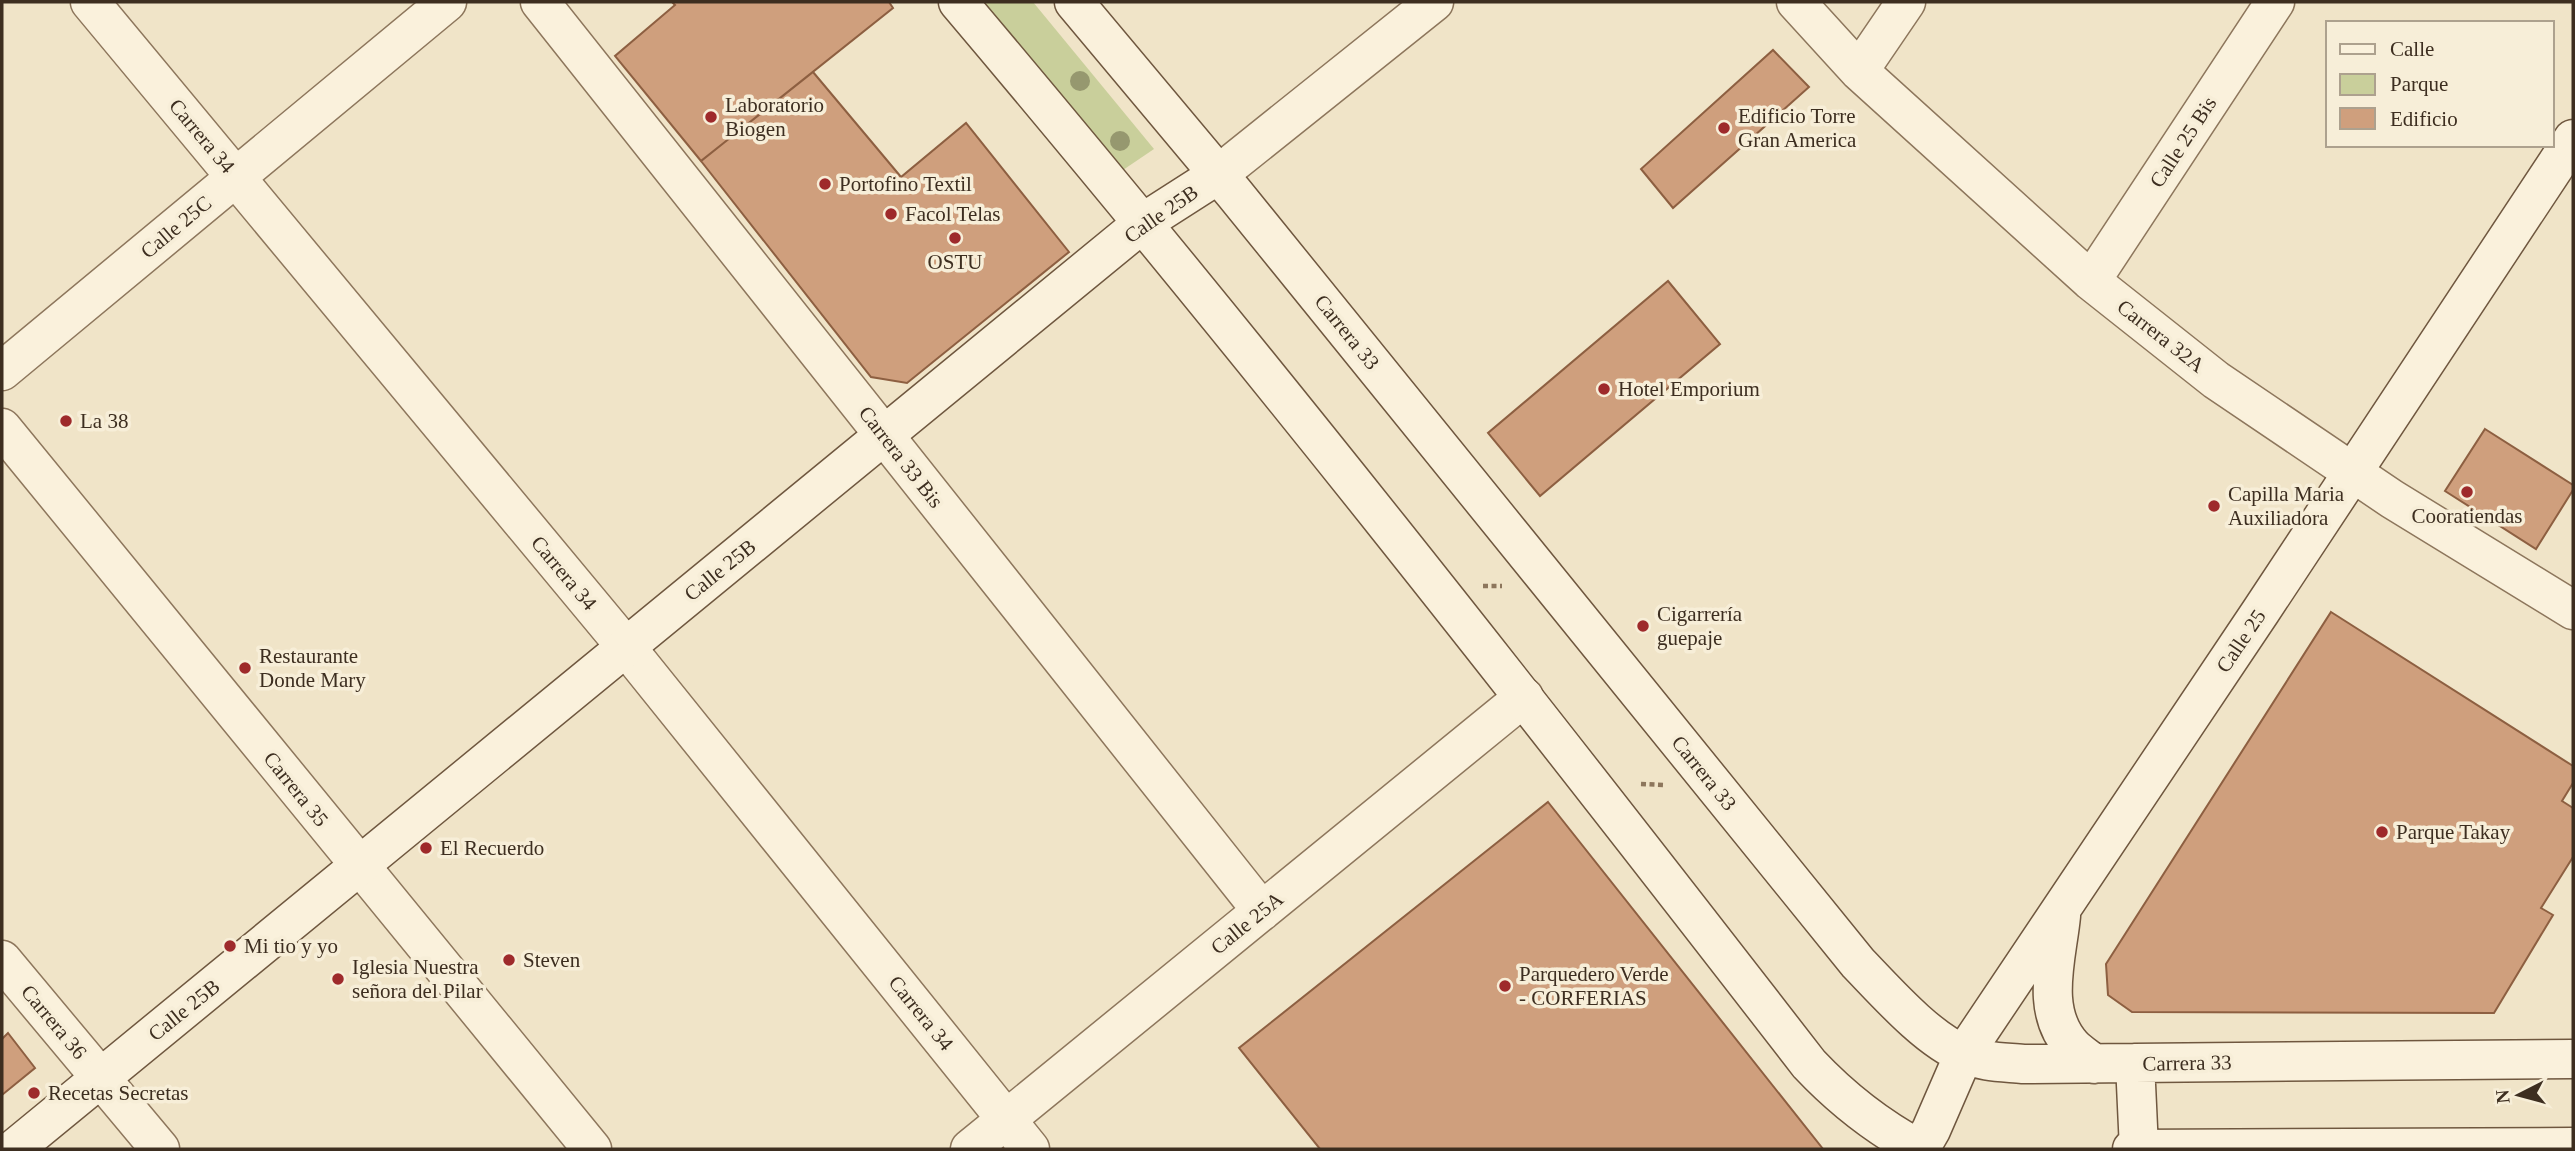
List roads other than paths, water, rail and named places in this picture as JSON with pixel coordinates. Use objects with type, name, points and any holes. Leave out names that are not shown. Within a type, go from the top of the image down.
[{"type":"street","name":"Carrera 34","points":[[90,2],[626,647],[1030,1149]]},
{"type":"street","name":"Calle 25C","points":[[2,371],[447,2]]},
{"type":"street","name":"Carrera 33 Bis","points":[[540,2],[1262,911]]},
{"type":"street","points":[[958,2],[1144,222],[1434,583],[1809,1064],[1836,1093],[1877,1126],[1919,1149]]},
{"type":"street","name":"Carrera 33","points":[[1074,2],[1219,174],[1868,974],[1939,1040],[1964,1054],[1985,1060],[2023,1064],[2573,1059]]},
{"type":"street","name":"Calle 25B","points":[[14,1149],[1144,222],[1219,174],[1434,2]]},
{"type":"street","name":"Carrera 32A","points":[[1796,2],[1859,71],[2091,281],[2216,380],[2456,540],[2573,610]]},
{"type":"street","points":[[1859,71],[1906,2]]},
{"type":"street","name":"Calle 25 Bis","points":[[2091,281],[2274,2]]},
{"type":"street","name":"Calle 25","points":[[1919,1149],[1931,1130],[1964,1054],[2573,139]]},
{"type":"street","name":"Carrera 35","points":[[2,428],[592,1149]]},
{"type":"street","name":"Calle 25A","points":[[970,1149],[1524,697]]},
{"type":"street","points":[[2062,906],[2052,991],[2054,1008],[2072,1046],[2094,1064]]},
{"type":"street","name":"Carrera 36","points":[[2,960],[160,1149]]},
{"type":"street","points":[[2135,1063],[2139,1149]]},
{"type":"street","points":[[2132,1149],[2573,1147]]},
{"type":"place","name":"Laboratorio Biogen","points":[[711,117]]},
{"type":"place","name":"Edificio Torre Gran America","points":[[1724,128]]},
{"type":"place","name":"Portofino Textil","points":[[825,184]]},
{"type":"place","name":"Facol Telas","points":[[891,214]]},
{"type":"place","name":"OSTU","points":[[955,238]]},
{"type":"place","name":"Hotel Emporium","points":[[1604,389]]},
{"type":"place","name":"La 38","points":[[66,421]]},
{"type":"place","name":"Cooratiendas","points":[[2467,492]]},
{"type":"place","name":"Capilla Maria Auxiliadora","points":[[2214,506]]},
{"type":"place","name":"Cigarrería guepaje","points":[[1643,626]]},
{"type":"place","name":"Restaurante Donde Mary","points":[[245,668]]},
{"type":"place","name":"Parque Takay","points":[[2382,832]]},
{"type":"place","name":"El Recuerdo","points":[[426,848]]},
{"type":"place","name":"Mi tio y yo","points":[[230,946]]},
{"type":"place","name":"Steven","points":[[509,960]]},
{"type":"place","name":"Iglesia Nuestra señora del Pilar","points":[[338,979]]},
{"type":"place","name":"Parquedero Verde - CORFERIAS","points":[[1505,986]]},
{"type":"place","name":"Recetas Secretas","points":[[34,1093]]}]
